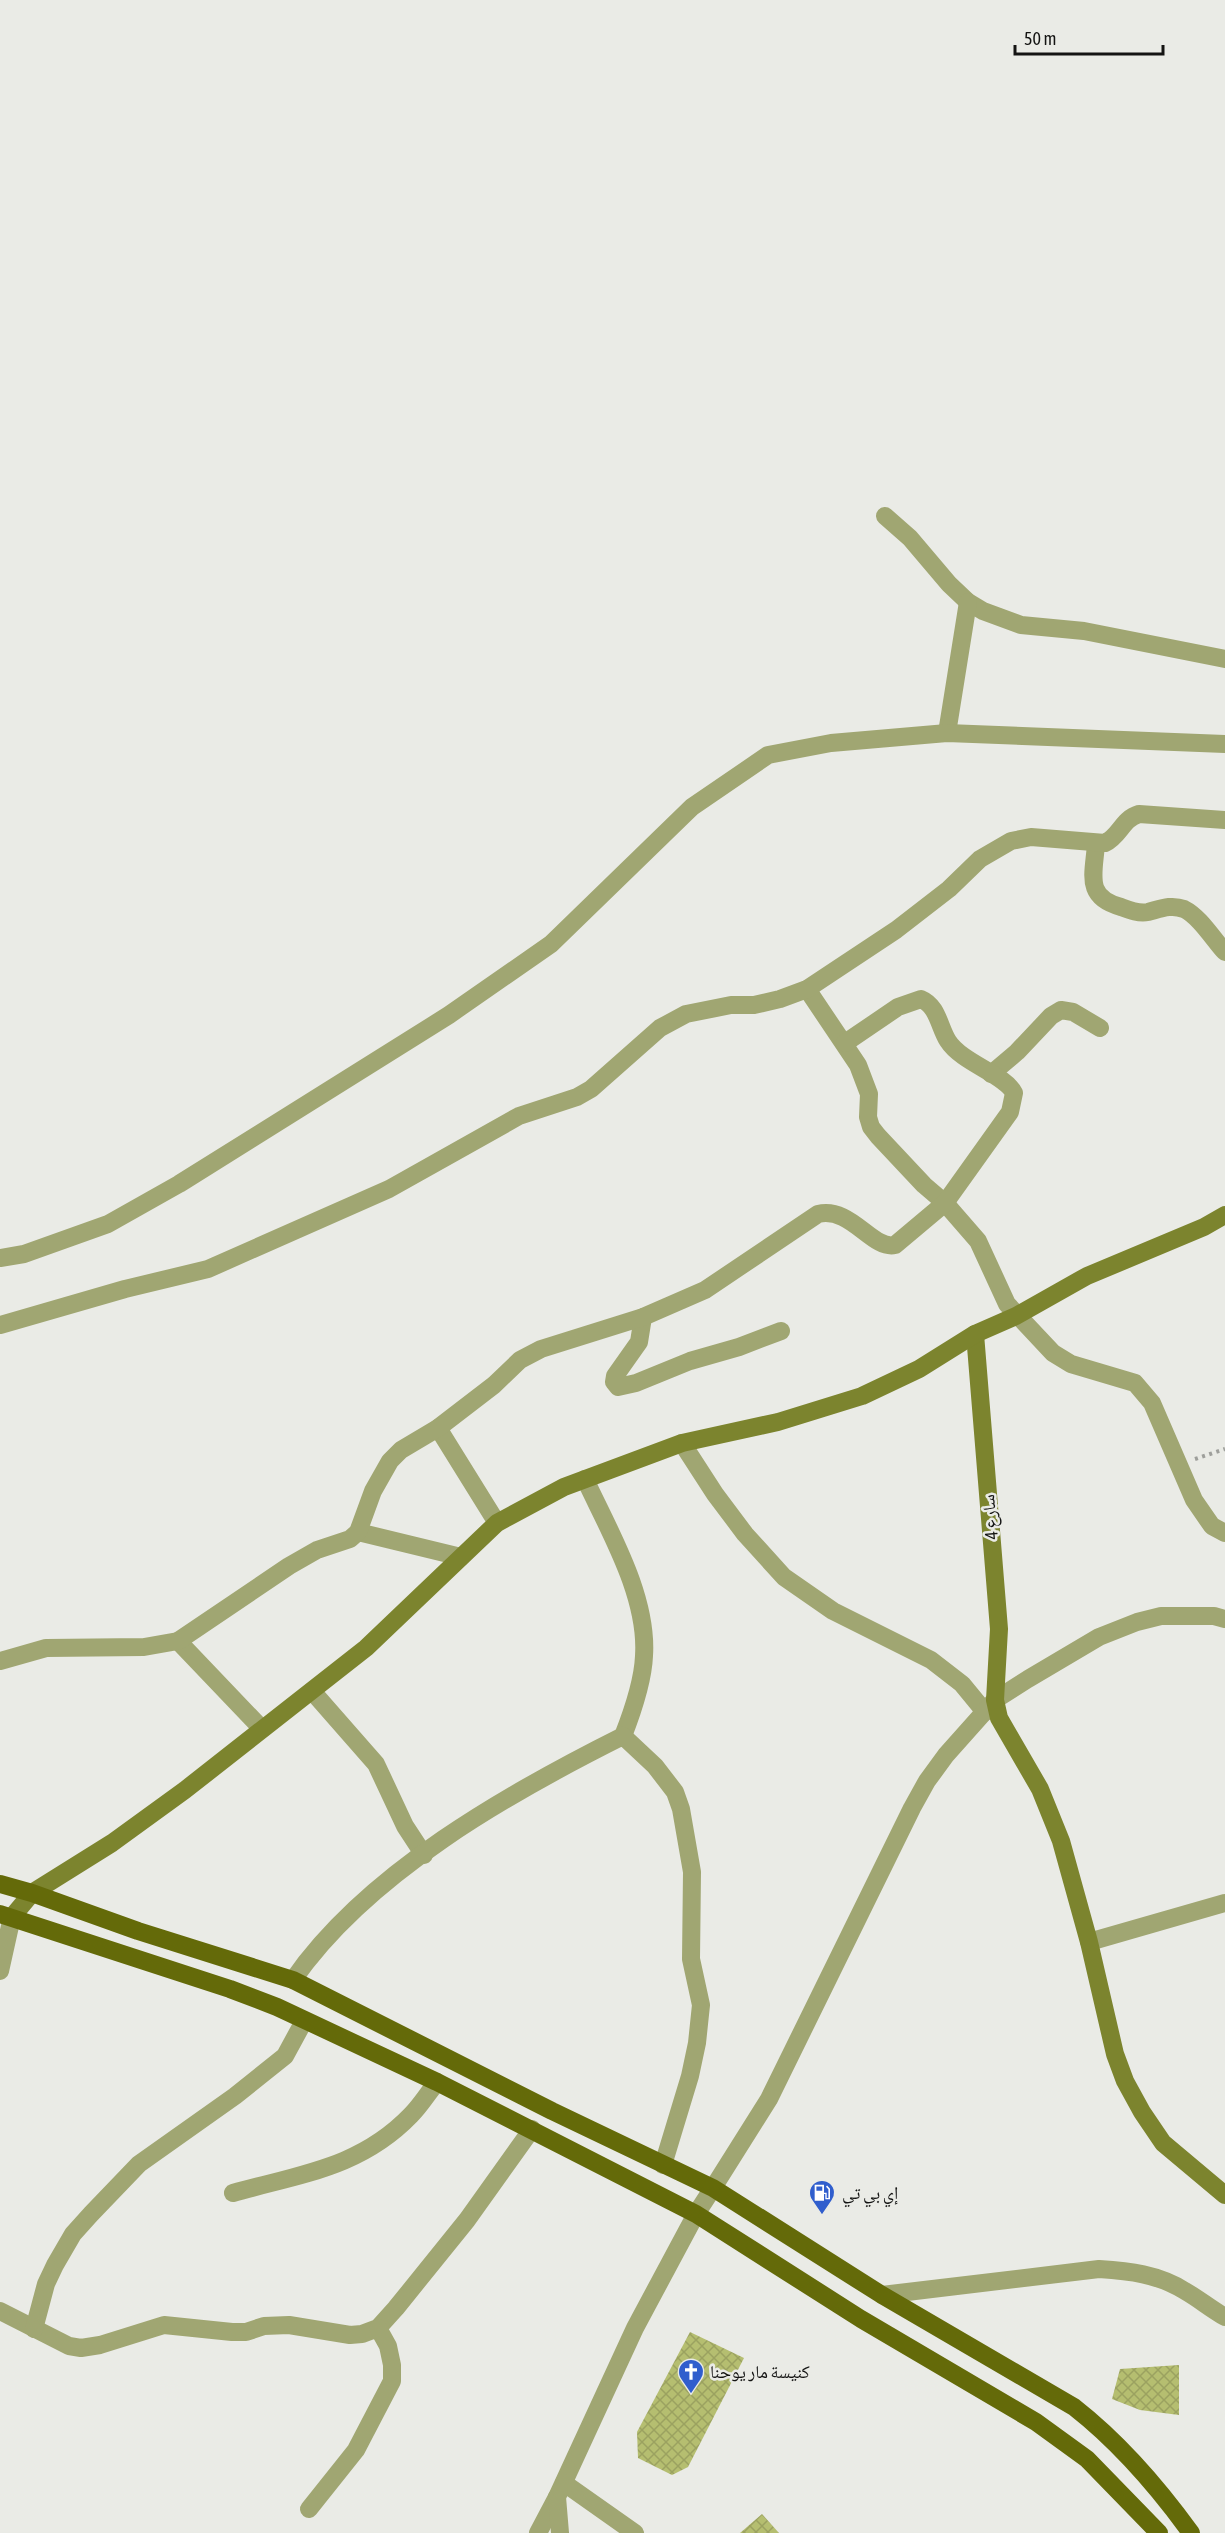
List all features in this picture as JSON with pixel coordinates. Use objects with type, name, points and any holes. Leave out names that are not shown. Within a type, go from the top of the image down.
[{"type":"main road","points":[[6,1915],[32,1893],[111,1843],[176,1797],[366,1648],[497,1523],[585,1479],[682,1443],[778,1422],[862,1396],[919,1369],[975,1334],[1016,1316],[1087,1275],[1204,1227],[1225,1215]]},
{"type":"main road","name":"سارع 4","points":[[975,1334],[999,1629],[990,1706]]},
{"type":"main road","points":[[990,1706],[1040,1789],[1057,1830],[1089,1942],[1115,2054],[1125,2081],[1163,2143],[1225,2195]]},
{"type":"main road","points":[[0,1884],[293,1980],[713,2188],[882,2295],[1074,2407],[1098,2426],[1141,2469],[1186,2526]]},
{"type":"main road","points":[[6,1915],[230,1989],[304,2021],[532,2129],[696,2214],[861,2319],[1036,2422],[1086,2459],[1161,2533]]},
{"type":"street","points":[[885,516],[910,538],[948,584],[968,602],[983,611],[1021,625],[1084,631],[1225,659]]},
{"type":"street","points":[[947,733],[968,602]]},
{"type":"street","points":[[0,1258],[24,1254],[108,1224],[189,1178],[449,1016],[551,944],[692,807],[768,755],[831,743],[947,733],[1225,744]]},
{"type":"street","points":[[0,1325],[224,1263],[389,1190],[519,1116],[591,1089],[660,1028],[686,1014],[731,1005],[762,1003],[807,989],[896,930],[949,889],[980,859],[1011,841],[1031,837],[1096,844],[1113,840],[1127,820],[1139,813],[1225,820]]},
{"type":"street","points":[[1096,844],[1094,886],[1099,896],[1108,904],[1138,912],[1168,907],[1184,909],[1225,952]]},
{"type":"street","points":[[807,989],[845,1043],[866,1083],[871,1127],[896,1157],[945,1203],[978,1241],[1007,1304],[1016,1316],[1053,1353],[1071,1364],[1135,1383],[1152,1403],[1194,1500],[1212,1526],[1225,1533]]},
{"type":"street","points":[[0,1661],[46,1648],[144,1647],[178,1641],[288,1566],[317,1550],[350,1539],[358,1532],[372,1491],[390,1461],[494,1385],[520,1360],[541,1349],[643,1317],[705,1290],[818,1214],[832,1212],[882,1244],[895,1245],[945,1203],[1003,1122],[1013,1103],[1012,1088],[949,1043],[932,1006],[921,999],[898,1007],[845,1043]]},
{"type":"street","points":[[991,1074],[1017,1052],[1051,1016],[1061,1010],[1073,1011],[1100,1028]]},
{"type":"street","points":[[643,1317],[639,1342],[615,1376],[614,1382],[618,1387],[636,1383],[690,1361],[739,1347],[781,1331]]},
{"type":"street","points":[[438,1428],[497,1523]]},
{"type":"street","points":[[682,1443],[715,1494],[745,1534],[784,1577],[833,1611],[931,1660],[990,1706]]},
{"type":"street","points":[[293,1980],[304,1964],[350,1914],[424,1855],[511,1796],[623,1736],[631,1714],[644,1656],[643,1634],[637,1600],[628,1575],[585,1479]]},
{"type":"street","points":[[358,1532],[461,1557]]},
{"type":"street","points":[[538,2533],[561,2490],[635,2328],[696,2214],[769,2099],[861,1908],[927,1781],[946,1755],[990,1706],[1099,1637],[1137,1622],[1170,1616],[1214,1616],[1225,1619]]},
{"type":"street","points":[[178,1641],[262,1729]]},
{"type":"street","points":[[312,1691],[376,1764],[405,1826],[424,1855]]},
{"type":"street","points":[[623,1736],[655,1766],[675,1792],[681,1809],[692,1872],[690,1959],[701,2006],[690,2076],[663,2165]]},
{"type":"street","points":[[1089,1942],[1225,1903]]},
{"type":"street","points":[[0,1971],[6,1915]]},
{"type":"street","points":[[34,2329],[46,2284],[55,2265],[79,2228],[139,2164],[204,2119],[285,2056],[304,2021]]},
{"type":"street","points":[[233,2193],[298,2178],[356,2157],[371,2148],[412,2114],[436,2082]]},
{"type":"street","points":[[0,2311],[69,2346],[81,2348],[100,2345],[164,2325],[246,2332],[264,2326],[289,2325],[350,2335],[362,2334],[378,2328],[396,2308],[467,2220],[532,2129]]},
{"type":"street","points":[[882,2295],[1099,2269],[1116,2270],[1147,2274],[1168,2282],[1225,2317]]},
{"type":"street","points":[[309,2510],[356,2450],[392,2381],[392,2365],[388,2346],[378,2328]]},
{"type":"street","points":[[560,2533],[561,2490]]},
{"type":"street","points":[[561,2490],[635,2533]]},
{"type":"street","points":[[1161,2533],[1186,2526]]},
{"type":"path","points":[[1178,1466],[1225,1449]]},
{"type":"building","name":"كنيسة مار يوحنا","points":[[690,2332],[744,2358],[688,2467],[672,2475],[638,2458],[637,2432]]},
{"type":"building","points":[[1179,2365],[1179,2415],[1140,2410],[1112,2399],[1120,2369]]},
{"type":"building","points":[[762,2514],[779,2533],[740,2533]]},
{"type":"place","name":"إي بي تي","points":[[822,2216]]},
{"type":"place","name":"كنيسة مار يوحنا","points":[[691,2395]]}]
